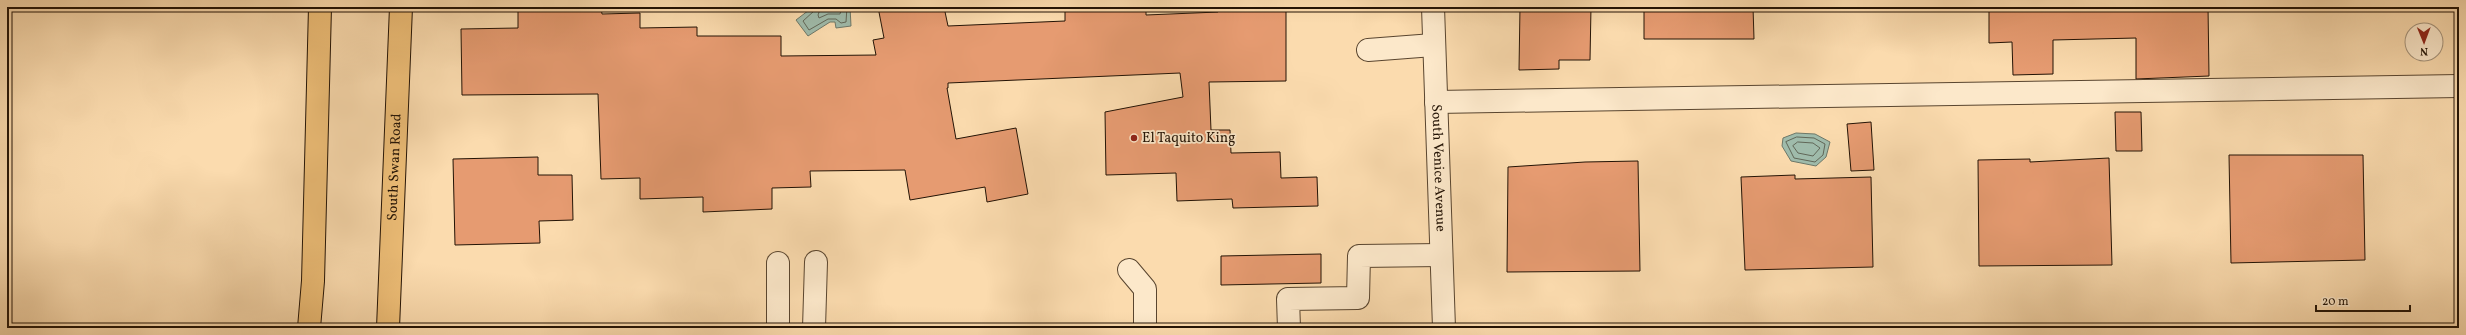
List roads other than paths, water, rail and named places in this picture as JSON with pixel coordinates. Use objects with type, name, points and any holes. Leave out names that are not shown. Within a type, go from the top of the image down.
[{"type":"main road","points":[[309,328],[313,281],[320,7]]},
{"type":"main road","name":"South Swan Road","points":[[388,328],[401,7]]},
{"type":"street","name":"South Venice Avenue","points":[[1433,7],[1433,45],[1444,328]]},
{"type":"street","points":[[1368,50],[1433,45]]},
{"type":"street","points":[[1436,102],[2459,86]]},
{"type":"street","points":[[1289,328],[1288,299],[1358,298],[1359,256],[1441,255]]},
{"type":"street","points":[[814,328],[816,262]]},
{"type":"street","points":[[778,263],[778,328]]},
{"type":"street","points":[[1129,270],[1145,289],[1145,328]]},
{"type":"water","points":[[813,7],[850,7],[851,26],[836,28],[835,22],[830,22],[808,36],[796,20]]},
{"type":"water","points":[[1796,133],[1815,134],[1830,142],[1826,157],[1816,166],[1791,161],[1782,146],[1783,138]]},
{"type":"place","name":"El Taquito King","points":[[1134,138]]}]
